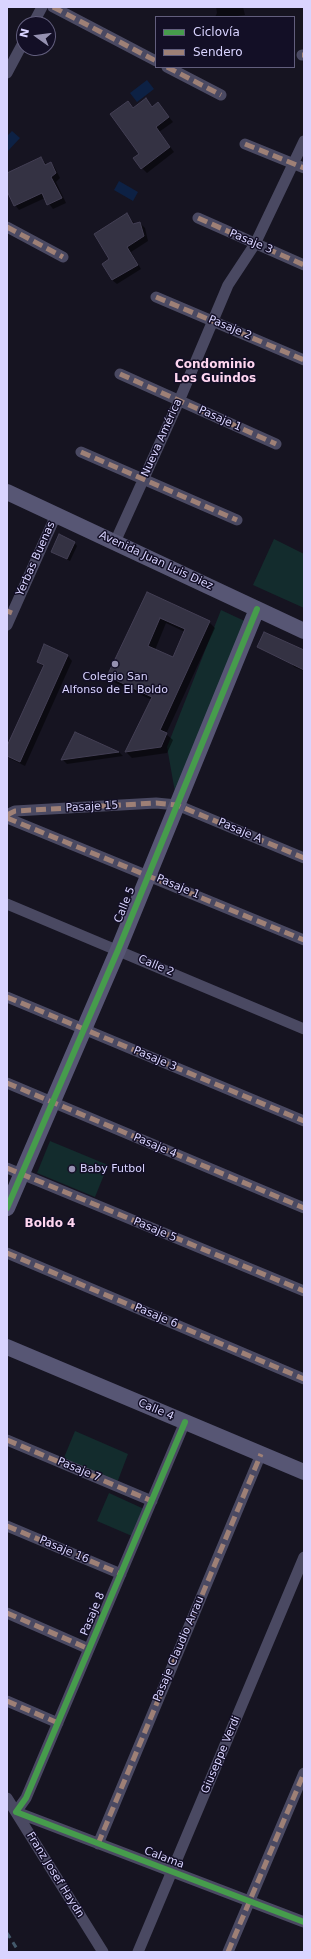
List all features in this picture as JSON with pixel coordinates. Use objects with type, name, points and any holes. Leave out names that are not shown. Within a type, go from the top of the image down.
[{"type":"street","points":[[37,16],[42,7]]},
{"type":"street","points":[[53,7],[155,60]]},
{"type":"street","points":[[7,73],[16,56]]},
{"type":"street","points":[[169,68],[221,95]]},
{"type":"street","name":"Nueva América","points":[[115,542],[180,401],[228,285],[255,244],[304,141]]},
{"type":"street","points":[[245,144],[304,168]]},
{"type":"street","name":"Pasaje 3","points":[[198,218],[304,264]]},
{"type":"street","points":[[7,227],[63,257]]},
{"type":"street","name":"Pasaje 2","points":[[156,297],[304,360]]},
{"type":"street","name":"Pasaje 1","points":[[120,374],[276,444]]},
{"type":"street","points":[[82,452],[237,520]]},
{"type":"street","name":"Avenida Juan Luis Diez","points":[[7,492],[304,631]]},
{"type":"street","name":"Yerbas Buenas","points":[[7,625],[10,612],[56,515]]},
{"type":"street","name":"Calle 5","points":[[7,1208],[14,1171],[52,1102],[84,1029],[118,950],[257,609]]},
{"type":"street","name":"Pasaje 15","points":[[7,816],[15,811],[23,810],[156,803],[177,805]]},
{"type":"street","name":"Pasaje A","points":[[177,805],[304,858]]},
{"type":"street","name":"Pasaje 1","points":[[7,816],[304,940]]},
{"type":"street","name":"Calle 2","points":[[7,904],[304,1028]]},
{"type":"street","name":"Pasaje 3","points":[[7,997],[304,1121]]},
{"type":"street","name":"Pasaje 4","points":[[7,1083],[304,1208]]},
{"type":"street","name":"Pasaje 5","points":[[14,1171],[304,1292]]},
{"type":"street","name":"Pasaje 6","points":[[7,1253],[304,1379]]},
{"type":"street","name":"Calle 4","points":[[7,1347],[304,1472]]},
{"type":"street","name":"Pasaje 8","points":[[16,1812],[26,1798],[185,1422]]},
{"type":"street","name":"Pasaje 7","points":[[7,1440],[152,1501]]},
{"type":"street","name":"Pasaje Claudio Arrau","points":[[98,1844],[260,1454]]},
{"type":"street","name":"Pasaje 16","points":[[7,1526],[121,1574]]},
{"type":"street","name":"Giuseppe Verdi","points":[[138,1952],[304,1557]]},
{"type":"street","points":[[7,1613],[89,1649]]},
{"type":"street","points":[[7,1701],[58,1723]]},
{"type":"street","points":[[228,1952],[304,1773]]},
{"type":"street","name":"Franz Josef Haydn","points":[[7,1798],[103,1952]]},
{"type":"street","name":"Calama","points":[[16,1812],[304,1922]]},
{"type":"green space","points":[[274,539],[304,554],[304,608],[253,585]]},
{"type":"green space","points":[[221,610],[251,624],[175,792],[167,747]]},
{"type":"green space","name":"Baby Futbol","points":[[50,1141],[108,1165],[95,1197],[37,1173]]},
{"type":"green space","points":[[75,1431],[128,1454],[117,1483],[63,1460]]},
{"type":"green space","points":[[109,1493],[144,1509],[132,1536],[97,1521]]},
{"type":"water","points":[[147,80],[154,89],[137,102],[130,93]]},
{"type":"water","points":[[12,131],[20,138],[7,152],[7,136]]},
{"type":"water","points":[[119,181],[138,192],[133,201],[114,190]]},
{"type":"building","points":[[146,98],[152,107],[158,102],[169,117],[156,127],[170,147],[141,169],[133,158],[139,154],[110,114],[128,101],[133,108]]},
{"type":"building","points":[[41,157],[45,165],[51,162],[56,173],[51,177],[62,198],[47,205],[42,193],[14,206],[7,191],[7,173]]},
{"type":"building","points":[[127,213],[133,224],[140,222],[144,236],[127,247],[138,265],[112,280],[102,264],[109,259],[94,234]]},
{"type":"building","points":[[59,534],[75,542],[67,559],[51,552]]},
{"type":"building","points":[[147,592],[210,621],[160,730],[167,733],[161,747],[125,752],[152,697],[107,676]],"holes":[[[160,618],[185,629],[173,657],[148,646]]]},
{"type":"building","points":[[264,632],[304,650],[304,670],[257,647]]},
{"type":"building","points":[[44,644],[68,655],[20,762],[7,756],[7,746],[44,665],[37,662]]},
{"type":"building","points":[[75,732],[119,752],[61,760]]},
{"type":"railway","points":[[7,1933],[19,1952]]},
{"type":"marked path","points":[[53,7],[155,60]]},
{"type":"marked path","points":[[169,68],[221,95]]},
{"type":"marked path","points":[[245,144],[304,168]]},
{"type":"marked path","points":[[198,218],[304,265]]},
{"type":"marked path","points":[[7,227],[63,257]]},
{"type":"marked path","points":[[156,297],[304,360]]},
{"type":"marked path","points":[[120,374],[276,444]]},
{"type":"marked path","points":[[81,452],[237,520]]},
{"type":"marked path","points":[[7,611],[12,613]]},
{"type":"marked path","points":[[7,815],[15,811],[156,803],[177,805],[304,858]]},
{"type":"marked path","points":[[7,818],[304,940]]},
{"type":"marked path","points":[[7,997],[304,1121]]},
{"type":"marked path","points":[[7,1083],[304,1208]]},
{"type":"marked path","points":[[7,1168],[304,1291]]},
{"type":"marked path","points":[[7,1253],[304,1379]]},
{"type":"marked path","points":[[7,1440],[152,1501]]},
{"type":"marked path","points":[[98,1844],[261,1454]]},
{"type":"marked path","points":[[7,1526],[121,1574]]},
{"type":"marked path","points":[[7,1613],[89,1649]]},
{"type":"marked path","points":[[7,1701],[58,1723]]},
{"type":"marked path","points":[[228,1952],[304,1773]]},
{"type":"cycle path","points":[[7,1208],[118,950],[257,609]]},
{"type":"cycle path","points":[[185,1422],[26,1798],[16,1812],[304,1922]]},
{"type":"place","name":"Colegio San Alfonso de El Boldo","points":[[115,664]]},
{"type":"place","name":"Baby Futbol","points":[[72,1169]]},
{"type":"district","name":"Condominio Los Guindos","points":[[215,372]]},
{"type":"district","name":"Boldo 4","points":[[50,1224]]}]
